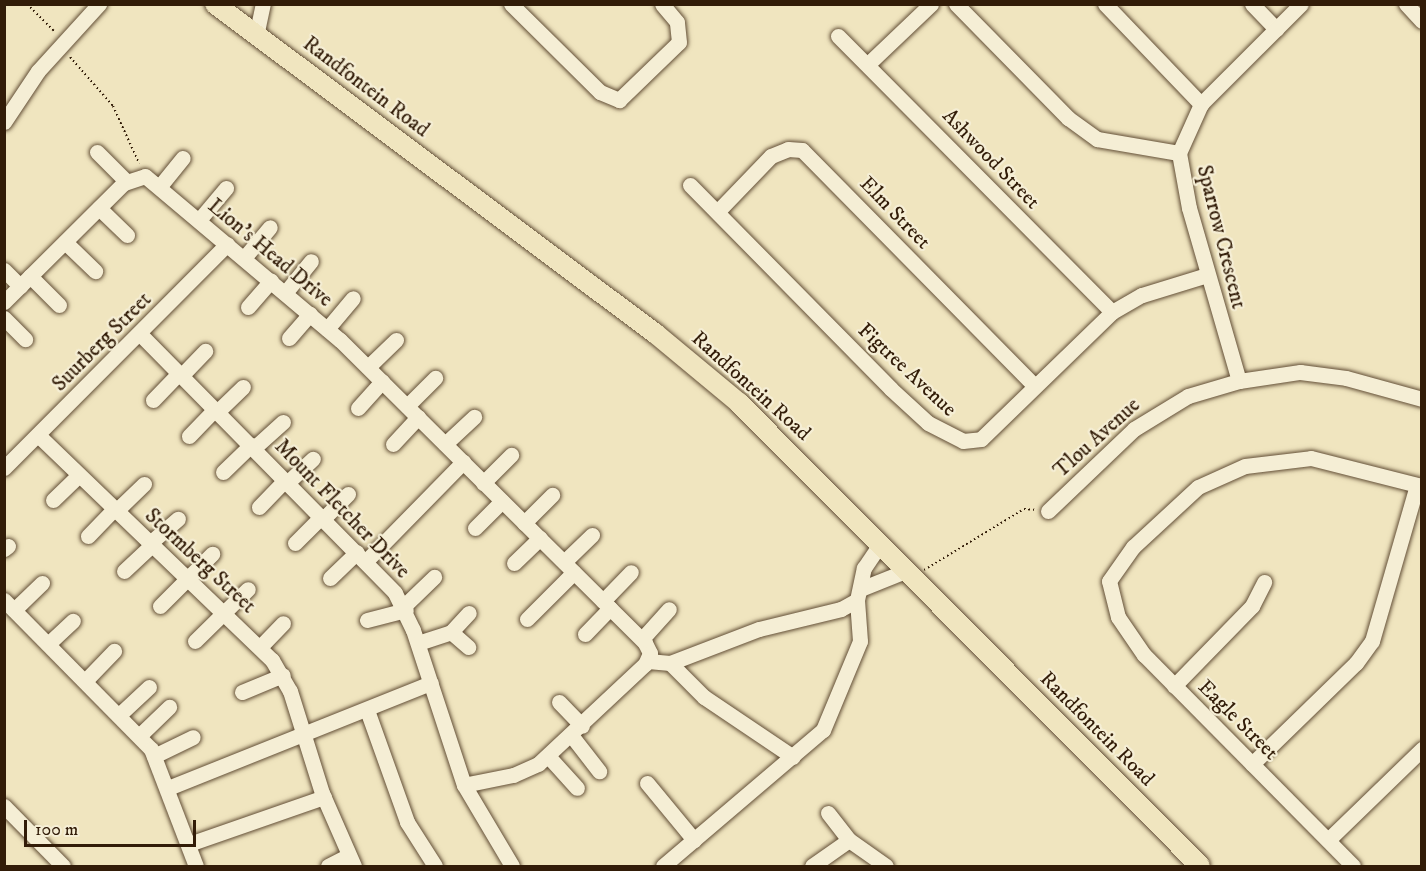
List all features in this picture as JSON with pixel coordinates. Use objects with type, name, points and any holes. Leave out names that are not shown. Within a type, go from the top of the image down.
[{"type":"main road","name":"Randfontein Road","points":[[215,4],[679,352],[762,424],[1200,867]]},
{"type":"street","points":[[4,122],[62,43],[99,4]]},
{"type":"street","points":[[256,36],[263,4]]},
{"type":"street","points":[[511,4],[600,92],[619,100],[679,42],[677,22],[662,4]]},
{"type":"street","points":[[868,64],[931,4]]},
{"type":"street","points":[[956,4],[1068,118],[1097,139],[1179,153]]},
{"type":"street","points":[[1105,4],[1201,104]]},
{"type":"street","points":[[1252,4],[1276,29]]},
{"type":"street","name":"Sparrow Crescent","points":[[1239,381],[1207,275],[1179,153],[1201,104],[1301,4]]},
{"type":"street","points":[[1406,4],[1422,21]]},
{"type":"street","name":"Ashwood Street","points":[[838,36],[1112,312]]},
{"type":"street","name":"Elm Street","points":[[718,211],[771,156],[788,149],[802,150],[1034,384]]},
{"type":"street","points":[[97,152],[126,181]]},
{"type":"street","points":[[160,186],[183,158]]},
{"type":"street","points":[[4,302],[126,181],[142,175]]},
{"type":"street","name":"Lion's Head Drive","points":[[142,175],[160,186],[285,292],[368,367],[642,639]]},
{"type":"street","name":"Figtree Avenue","points":[[690,185],[891,389],[941,432],[963,441],[981,440],[1034,384],[1112,312],[1142,296],[1207,275]]},
{"type":"street","points":[[199,220],[226,188]]},
{"type":"street","points":[[99,208],[127,236]]},
{"type":"street","points":[[244,258],[270,228]]},
{"type":"street","points":[[65,242],[95,271]]},
{"type":"street","name":"Suurberg Street","points":[[4,468],[140,334],[227,244]]},
{"type":"street","points":[[285,292],[312,261]]},
{"type":"street","points":[[4,270],[59,304]]},
{"type":"street","points":[[248,307],[271,281]]},
{"type":"street","points":[[327,329],[353,298]]},
{"type":"street","points":[[289,338],[310,314]]},
{"type":"street","points":[[4,318],[25,339]]},
{"type":"street","name":"Mount Fletcher Drive","points":[[140,334],[362,557],[405,608],[464,785],[512,867]]},
{"type":"street","points":[[368,367],[396,340]]},
{"type":"street","points":[[153,400],[205,351]]},
{"type":"street","name":"Tlou Avenue","points":[[1048,511],[1151,415],[1188,396],[1239,381],[1314,373],[1422,399]]},
{"type":"street","points":[[407,406],[435,378]]},
{"type":"street","points":[[358,408],[382,381]]},
{"type":"street","points":[[189,436],[243,387]]},
{"type":"street","points":[[393,444],[418,417]]},
{"type":"street","points":[[445,444],[474,417]]},
{"type":"street","points":[[223,472],[283,422]]},
{"type":"street","name":"Stormberg Street","points":[[38,435],[260,647],[283,675],[324,798],[351,861]]},
{"type":"street","points":[[483,483],[511,455]]},
{"type":"street","name":"Eagle Street","points":[[1353,867],[1135,644],[1109,592],[1111,573],[1119,562],[1183,500],[1211,479],[1245,466],[1311,458],[1419,485]]},
{"type":"street","points":[[259,507],[313,459]]},
{"type":"street","points":[[330,578],[362,557],[463,462]]},
{"type":"street","points":[[53,500],[79,475]]},
{"type":"street","points":[[88,536],[144,484]]},
{"type":"street","points":[[1252,764],[1356,663],[1372,641],[1419,485]]},
{"type":"street","points":[[295,543],[348,494]]},
{"type":"street","points":[[524,523],[552,495]]},
{"type":"street","points":[[475,528],[502,501]]},
{"type":"street","points":[[124,571],[178,519]]},
{"type":"street","points":[[527,619],[592,535]]},
{"type":"street","points":[[514,563],[540,538]]},
{"type":"street","points":[[663,867],[823,730],[860,641],[860,594],[864,568],[881,543]]},
{"type":"street","points":[[160,606],[212,554]]},
{"type":"street","points":[[585,634],[631,572]]},
{"type":"street","points":[[648,661],[670,663],[860,594],[910,573]]},
{"type":"street","points":[[367,620],[405,608],[434,577]]},
{"type":"street","points":[[1174,686],[1252,606],[1264,582]]},
{"type":"street","points":[[42,583],[9,605],[139,736],[154,756],[196,867]]},
{"type":"street","points":[[195,641],[248,589]]},
{"type":"street","points":[[464,785],[513,775],[548,756],[648,661],[649,648],[642,639],[669,609]]},
{"type":"street","points":[[418,643],[451,632],[469,613]]},
{"type":"street","points":[[48,644],[73,621]]},
{"type":"street","points":[[260,647],[284,623]]},
{"type":"street","points":[[451,632],[468,647]]},
{"type":"street","points":[[85,681],[114,651]]},
{"type":"street","points":[[670,663],[704,697],[793,757]]},
{"type":"street","points":[[242,692],[283,675]]},
{"type":"street","points":[[168,788],[305,736],[431,683]]},
{"type":"street","points":[[119,716],[149,687]]},
{"type":"street","points":[[559,702],[599,771]]},
{"type":"street","points":[[139,736],[169,707]]},
{"type":"street","points":[[367,710],[407,822],[435,867]]},
{"type":"street","points":[[154,756],[193,737]]},
{"type":"street","points":[[1328,840],[1422,749]]},
{"type":"street","points":[[548,756],[577,788]]},
{"type":"street","points":[[647,783],[694,840]]},
{"type":"street","points":[[189,844],[324,798]]},
{"type":"street","points":[[4,806],[63,867]]},
{"type":"street","points":[[828,813],[849,840],[886,867]]},
{"type":"street","points":[[813,866],[849,840]]},
{"type":"street","points":[[328,867],[351,861]]},
{"type":"path","points":[[27,4],[113,106],[142,175]]},
{"type":"path","points":[[910,573],[1024,509],[1048,511]]}]
